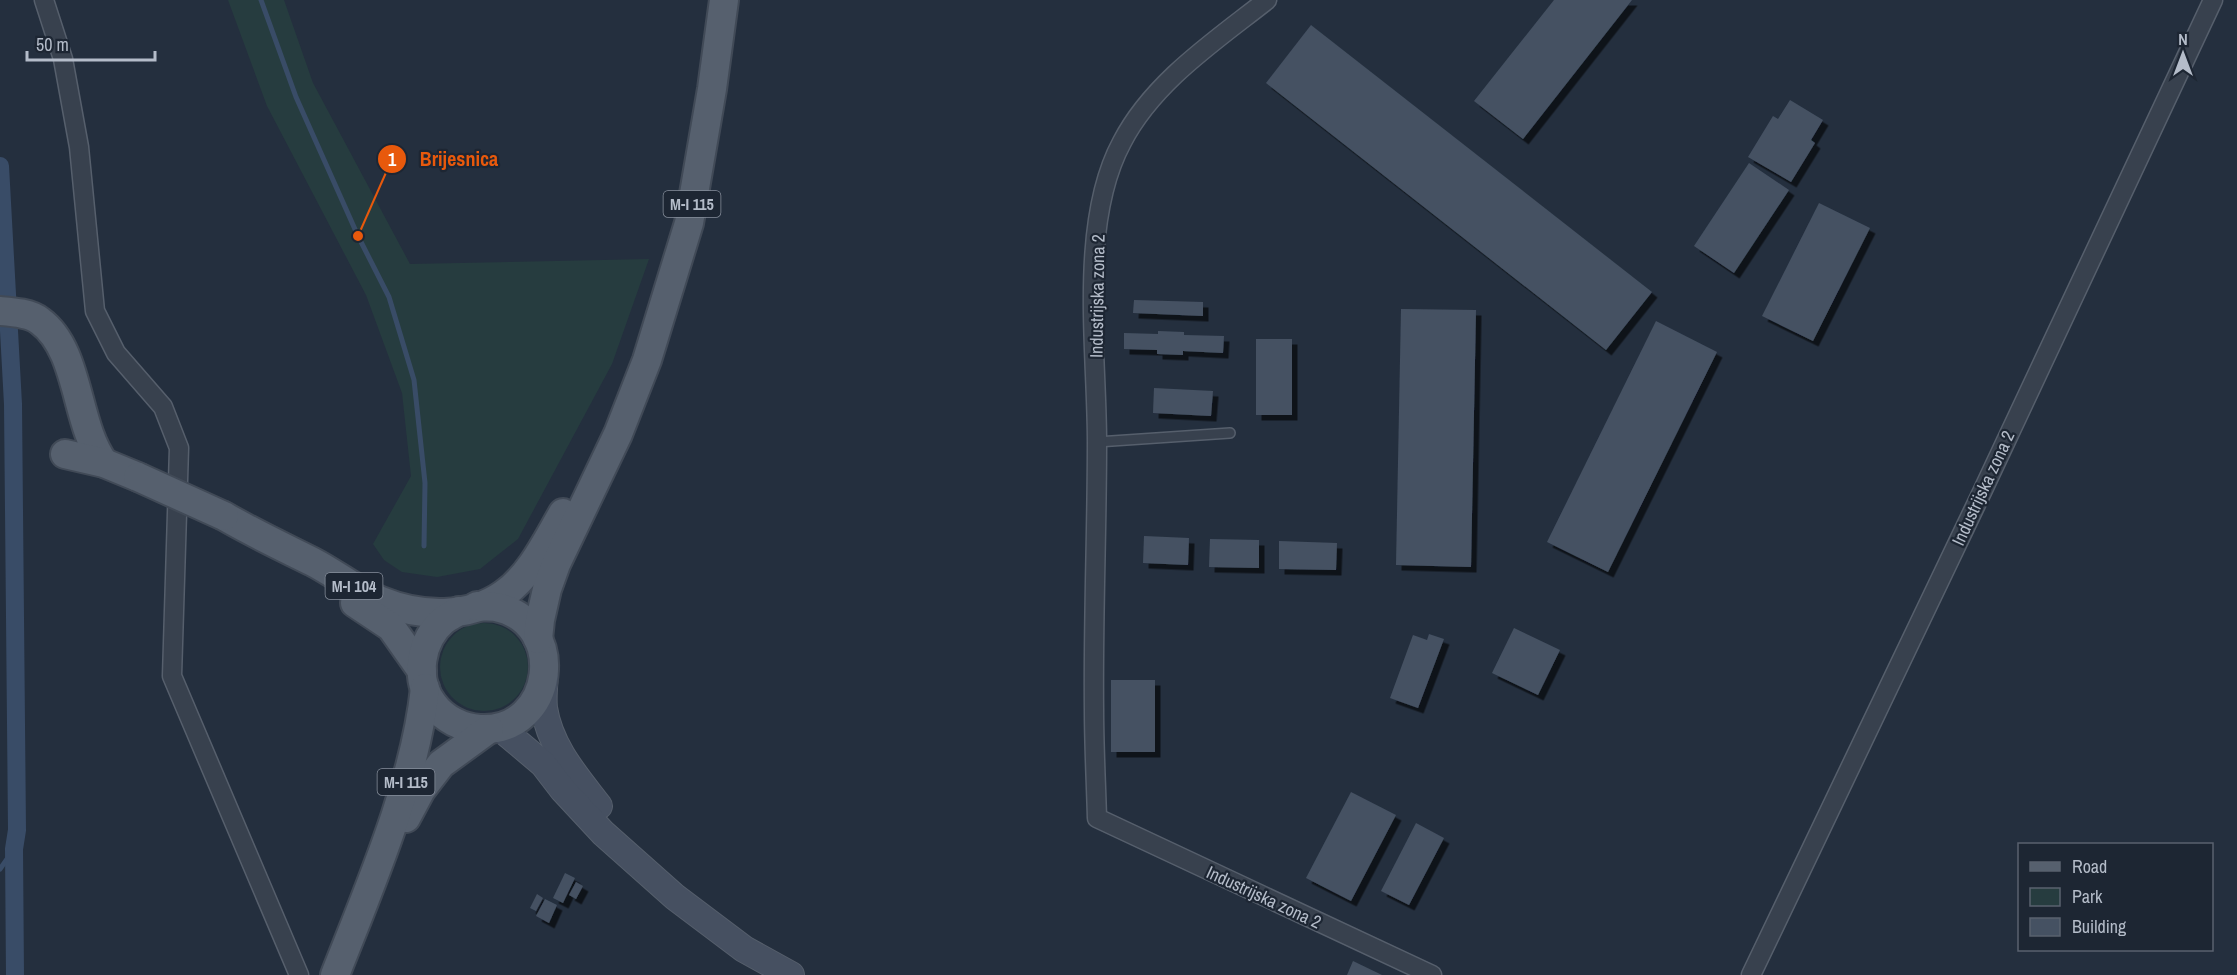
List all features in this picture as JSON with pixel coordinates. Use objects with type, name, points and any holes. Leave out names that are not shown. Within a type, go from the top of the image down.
[{"type":"main road","name":"M-I 115","points":[[375,872],[421,790],[441,764],[494,728],[516,720],[530,708],[540,692],[545,675],[544,656],[538,639],[543,600],[556,564],[618,434],[646,360],[689,223],[712,89],[724,0]]},
{"type":"main road","points":[[8,311],[40,320],[56,338],[65,356],[89,436],[104,463]]},
{"type":"main road","name":"M-I 115","points":[[336,972],[375,872],[411,765],[420,729],[423,652],[431,635],[443,621],[503,595],[516,584],[532,563],[630,400]]},
{"type":"main road","name":"M-I 104","points":[[65,454],[104,463],[224,516],[379,600],[405,609],[427,613],[468,609]]},
{"type":"main road","name":"M-I 104","points":[[255,534],[310,576],[391,627],[423,680]]},
{"type":"main road","points":[[468,609],[495,607],[513,614],[527,624],[538,639]]},
{"type":"main road","points":[[545,675],[544,707],[555,743],[576,778],[653,878]]},
{"type":"main road","points":[[423,680],[432,703],[443,715],[457,724],[472,729],[494,728],[543,764],[603,833],[675,897],[700,926],[744,967],[768,972]]},
{"type":"street","points":[[44,0],[63,59],[80,147],[95,311],[116,353],[163,407],[179,448],[172,676],[299,975]]},
{"type":"street","name":"Industrijska zona 2","points":[[1267,0],[1189,62],[1149,101],[1121,142],[1104,187],[1096,230],[1093,303],[1097,442],[1094,708],[1097,818],[1432,975]]},
{"type":"street","name":"Industrijska zona 2","points":[[1751,975],[1987,482],[2213,0]]},
{"type":"lane","points":[[1097,442],[1230,433]]},
{"type":"green space","points":[[228,0],[284,0],[313,83],[410,264],[649,259],[612,364],[518,539],[480,569],[437,577],[402,572],[384,560],[373,544],[411,476],[402,393],[366,295],[267,106]]},
{"type":"green space","points":[[484,623],[501,626],[515,636],[525,650],[528,667],[525,684],[515,698],[501,708],[484,711],[467,708],[453,698],[443,684],[440,667],[443,650],[453,636],[467,626]]},
{"type":"building","points":[[1554,0],[1632,0],[1523,139],[1474,101]]},
{"type":"building","points":[[1311,25],[1652,292],[1606,350],[1266,83]]},
{"type":"building","points":[[1790,100],[1823,120],[1811,140],[1815,143],[1791,182],[1748,157],[1773,116],[1778,119]]},
{"type":"building","points":[[1749,163],[1789,190],[1734,273],[1694,246]]},
{"type":"building","points":[[1819,203],[1870,228],[1813,341],[1762,316]]},
{"type":"building","points":[[1134,300],[1203,302],[1203,316],[1133,313]]},
{"type":"building","points":[[1401,309],[1476,310],[1471,567],[1396,565]]},
{"type":"building","points":[[1656,321],[1717,352],[1608,572],[1547,542]]},
{"type":"building","points":[[1158,331],[1184,332],[1184,335],[1224,336],[1223,353],[1183,351],[1183,355],[1157,354],[1157,350],[1124,349],[1124,333],[1158,334]]},
{"type":"building","points":[[1256,339],[1292,339],[1292,415],[1256,415]]},
{"type":"building","points":[[1154,388],[1213,391],[1211,416],[1153,413]]},
{"type":"building","points":[[1144,536],[1189,538],[1188,565],[1143,563]]},
{"type":"building","points":[[1210,539],[1259,540],[1259,568],[1209,567]]},
{"type":"building","points":[[1279,541],[1337,543],[1336,570],[1279,569]]},
{"type":"building","points":[[1514,628],[1560,650],[1538,695],[1492,673]]},
{"type":"building","points":[[1429,634],[1444,639],[1418,708],[1390,698],[1413,635],[1427,640]]},
{"type":"building","points":[[1111,680],[1155,680],[1155,752],[1111,752]]},
{"type":"building","points":[[1351,792],[1396,815],[1351,901],[1306,878]]},
{"type":"building","points":[[1416,823],[1444,838],[1409,905],[1381,891]]},
{"type":"building","points":[[565,873],[575,878],[563,903],[553,898]]},
{"type":"building","points":[[576,882],[583,886],[576,899],[569,895]]},
{"type":"building","points":[[537,894],[543,898],[536,911],[530,908]]},
{"type":"building","points":[[545,899],[557,905],[549,923],[536,916]]},
{"type":"building","points":[[1353,961],[1382,975],[1347,975]]},
{"type":"waterway","points":[[261,0],[296,97],[358,236],[389,297],[414,380],[425,483],[424,546]]},
{"type":"waterway","points":[[0,166],[13,404],[17,830],[14,849],[15,975]]},
{"type":"waterway","points":[[0,239],[5,236]]},
{"type":"waterway","points":[[0,869],[14,849]]},
{"type":"place","name":"Brijesnica","points":[[358,236]]}]
